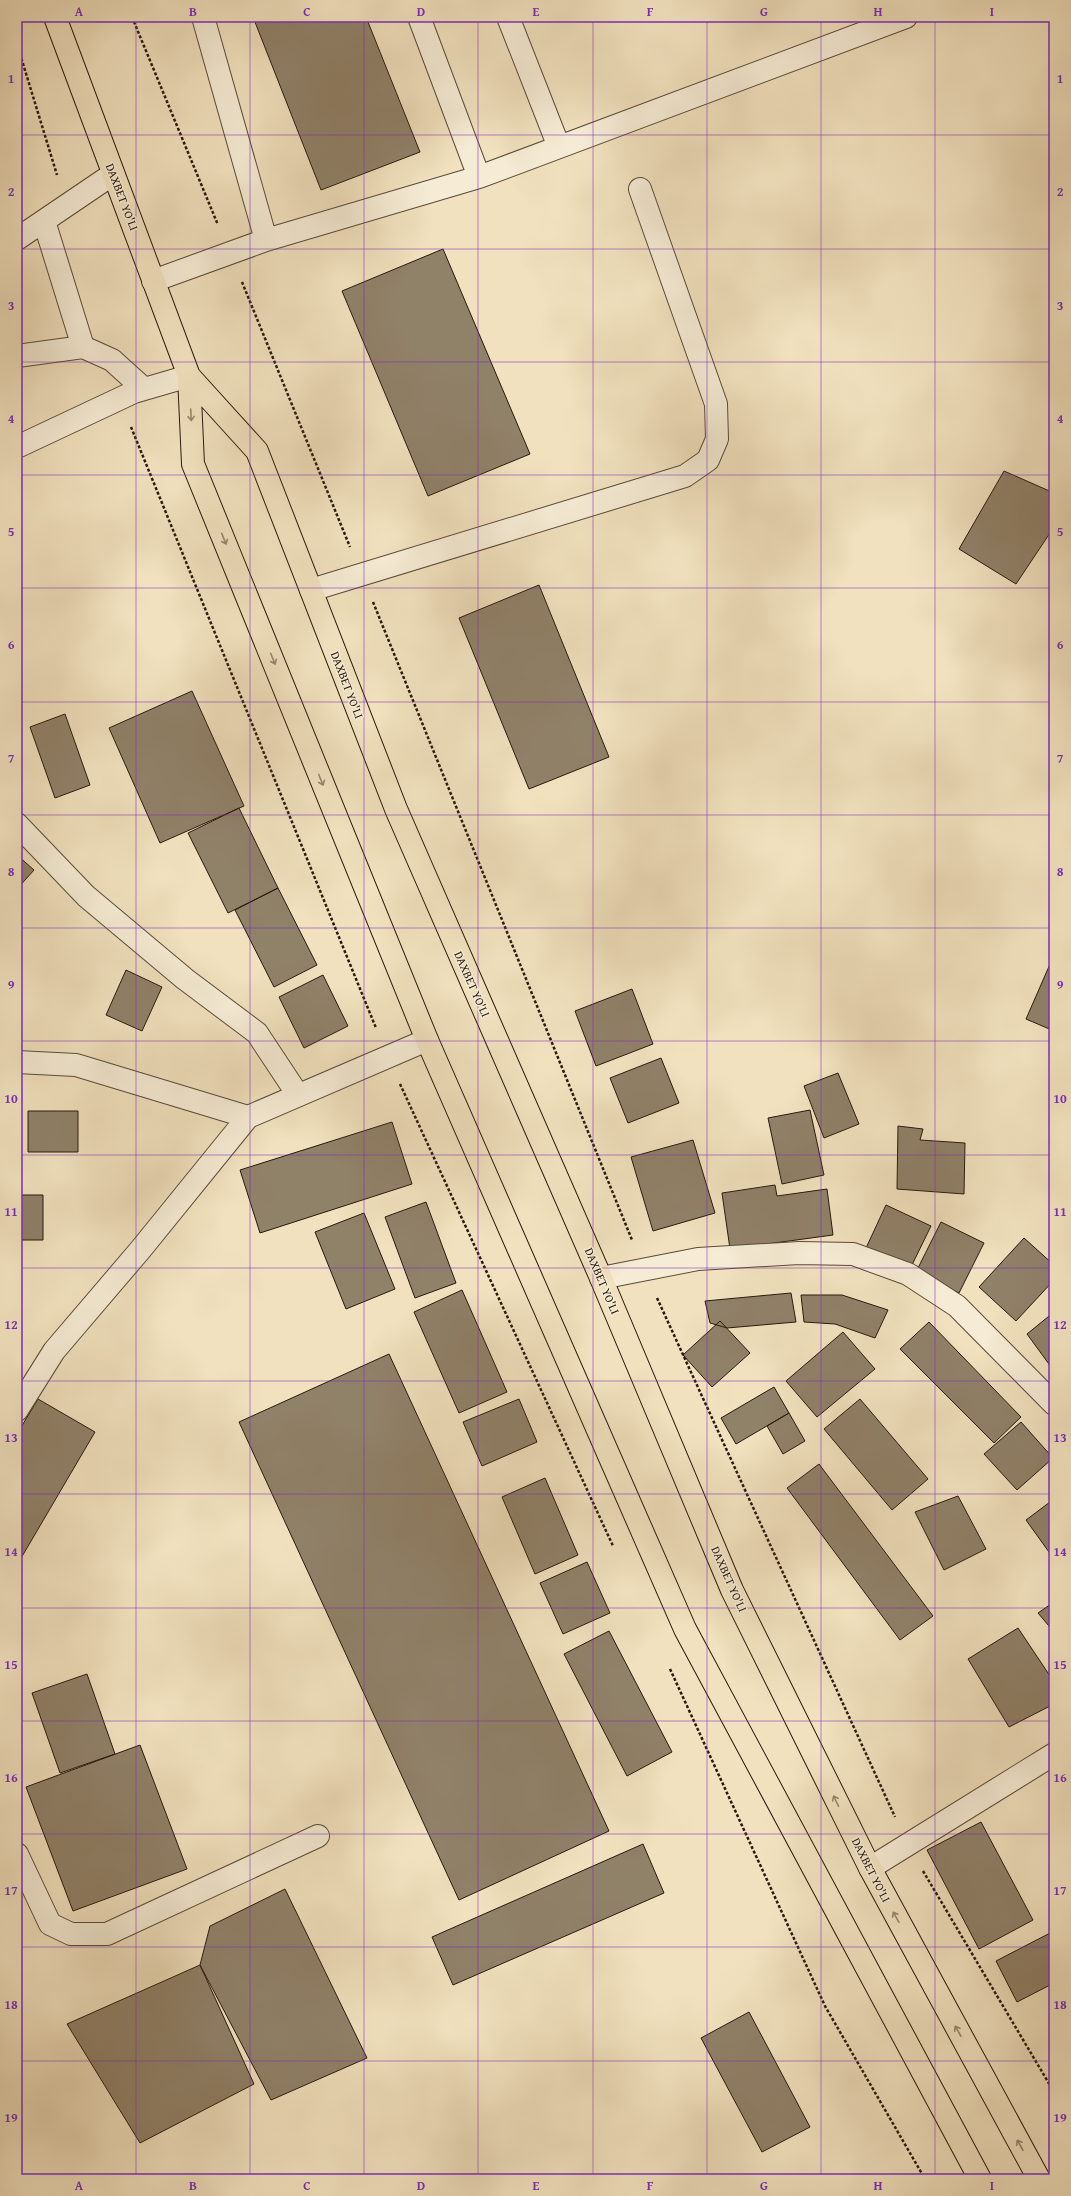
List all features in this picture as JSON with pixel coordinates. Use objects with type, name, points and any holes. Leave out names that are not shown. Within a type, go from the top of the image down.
[{"type":"main road","name":"DAXBET YO'LI","points":[[54,17],[189,376],[194,464],[427,1040],[685,1629],[980,2179]]},
{"type":"main road","name":"DAXBET YO'LI","points":[[189,376],[257,451],[396,809],[601,1278],[732,1590],[870,1868],[1039,2179]]},
{"type":"street","points":[[203,17],[266,240]]},
{"type":"street","points":[[419,17],[479,177]]},
{"type":"street","points":[[508,17],[559,146]]},
{"type":"street","points":[[154,281],[266,240],[479,177],[906,17]]},
{"type":"street","points":[[17,239],[113,174]]},
{"type":"street","points":[[311,590],[685,476],[708,460],[717,439],[716,404],[640,189]]},
{"type":"street","points":[[44,221],[83,347]]},
{"type":"street","points":[[17,356],[83,347],[112,360],[144,389]]},
{"type":"street","points":[[17,447],[144,389],[189,376]]},
{"type":"street","points":[[17,824],[86,896],[185,979],[257,1032],[298,1094]]},
{"type":"street","points":[[17,1410],[54,1351],[141,1249],[248,1117],[298,1094],[427,1040]]},
{"type":"street","points":[[17,1062],[76,1065],[248,1117]]},
{"type":"street","points":[[601,1278],[705,1258],[798,1253],[854,1254],[908,1274],[957,1306],[1054,1404]]},
{"type":"street","points":[[870,1868],[1054,1754]]},
{"type":"street","points":[[17,1854],[50,1924],[71,1934],[107,1934],[318,1836]]},
{"type":"path","points":[[132,17],[362,575],[644,1269],[907,1845],[1054,2092]]},
{"type":"path","points":[[17,44],[66,206]]},
{"type":"building","points":[[253,17],[366,17],[420,152],[321,190]]},
{"type":"building","points":[[443,249],[530,454],[428,496],[342,291]]},
{"type":"building","points":[[1004,471],[1054,493],[1054,527],[1016,584],[959,549]]},
{"type":"building","points":[[539,585],[609,757],[529,789],[459,618]]},
{"type":"building","points":[[192,691],[244,806],[160,843],[109,728]]},
{"type":"building","points":[[65,714],[90,785],[55,798],[30,727]]},
{"type":"building","points":[[239,808],[278,888],[228,913],[188,833]]},
{"type":"building","points":[[17,855],[34,870],[17,889]]},
{"type":"building","points":[[278,888],[317,965],[274,987],[235,910]]},
{"type":"building","points":[[1054,955],[1054,1031],[1026,1019]]},
{"type":"building","points":[[126,970],[162,987],[142,1031],[106,1015]]},
{"type":"building","points":[[323,975],[348,1026],[304,1048],[279,997]]},
{"type":"building","points":[[632,989],[653,1044],[596,1066],[575,1011]]},
{"type":"building","points":[[661,1058],[679,1103],[628,1123],[610,1078]]},
{"type":"building","points":[[838,1073],[859,1124],[824,1138],[804,1086]]},
{"type":"building","points":[[810,1110],[824,1175],[782,1184],[768,1118]]},
{"type":"building","points":[[28,1111],[78,1111],[78,1152],[28,1152]]},
{"type":"building","points":[[392,1122],[412,1184],[260,1233],[240,1170]]},
{"type":"building","points":[[898,1126],[923,1129],[920,1140],[965,1143],[964,1194],[897,1189]]},
{"type":"building","points":[[693,1140],[715,1213],[653,1231],[631,1157]]},
{"type":"building","points":[[775,1185],[777,1196],[827,1189],[833,1235],[730,1249],[722,1193]]},
{"type":"building","points":[[17,1195],[43,1195],[43,1240],[17,1240]]},
{"type":"building","points":[[426,1202],[456,1283],[415,1298],[385,1217]]},
{"type":"building","points":[[886,1205],[931,1226],[910,1269],[866,1248]]},
{"type":"building","points":[[364,1213],[395,1289],[346,1309],[315,1232]]},
{"type":"building","points":[[941,1222],[984,1243],[959,1293],[916,1272]]},
{"type":"building","points":[[1024,1238],[1054,1265],[1054,1280],[1016,1321],[979,1287]]},
{"type":"building","points":[[462,1290],[507,1392],[459,1413],[414,1312]]},
{"type":"building","points":[[791,1293],[796,1322],[727,1328],[710,1323],[705,1301]]},
{"type":"building","points":[[801,1295],[842,1295],[888,1310],[875,1338],[835,1324],[804,1322]]},
{"type":"building","points":[[1054,1312],[1054,1371],[1027,1334]]},
{"type":"building","points":[[720,1321],[750,1353],[712,1387],[683,1355]]},
{"type":"building","points":[[929,1322],[1021,1417],[994,1443],[900,1349]]},
{"type":"building","points":[[843,1332],[875,1369],[817,1417],[786,1381]]},
{"type":"building","points":[[389,1354],[609,1831],[459,1900],[239,1422]]},
{"type":"building","points":[[774,1387],[789,1413],[736,1444],[721,1418]]},
{"type":"building","points":[[38,1399],[95,1432],[17,1565],[17,1434]]},
{"type":"building","points":[[519,1399],[537,1442],[482,1466],[463,1422]]},
{"type":"building","points":[[860,1399],[928,1479],[892,1510],[824,1429]]},
{"type":"building","points":[[789,1413],[805,1441],[783,1454],[767,1426]]},
{"type":"building","points":[[1021,1422],[1053,1458],[1017,1490],[984,1454]]},
{"type":"building","points":[[819,1464],[933,1616],[900,1640],[787,1488]]},
{"type":"building","points":[[545,1478],[578,1555],[535,1574],[502,1497]]},
{"type":"building","points":[[958,1496],[986,1549],[944,1570],[915,1512]]},
{"type":"building","points":[[1054,1499],[1054,1559],[1026,1520]]},
{"type":"building","points":[[587,1562],[610,1613],[563,1634],[540,1583]]},
{"type":"building","points":[[1054,1602],[1054,1632],[1038,1613]]},
{"type":"building","points":[[1018,1628],[1054,1682],[1054,1704],[1009,1727],[968,1659]]},
{"type":"building","points":[[609,1631],[672,1752],[627,1776],[564,1654]]},
{"type":"building","points":[[87,1674],[115,1754],[60,1773],[32,1693]]},
{"type":"building","points":[[140,1745],[187,1869],[73,1911],[26,1787]]},
{"type":"building","points":[[981,1822],[1033,1920],[979,1949],[927,1850]]},
{"type":"building","points":[[643,1844],[664,1893],[453,1985],[432,1937]]},
{"type":"building","points":[[285,1889],[367,2058],[271,2100],[200,1965],[210,1926]]},
{"type":"building","points":[[1054,1931],[1054,1983],[1017,2002],[996,1961]]},
{"type":"building","points":[[200,1965],[254,2084],[140,2143],[67,2024]]},
{"type":"building","points":[[749,2012],[810,2127],[762,2152],[701,2038]]}]
